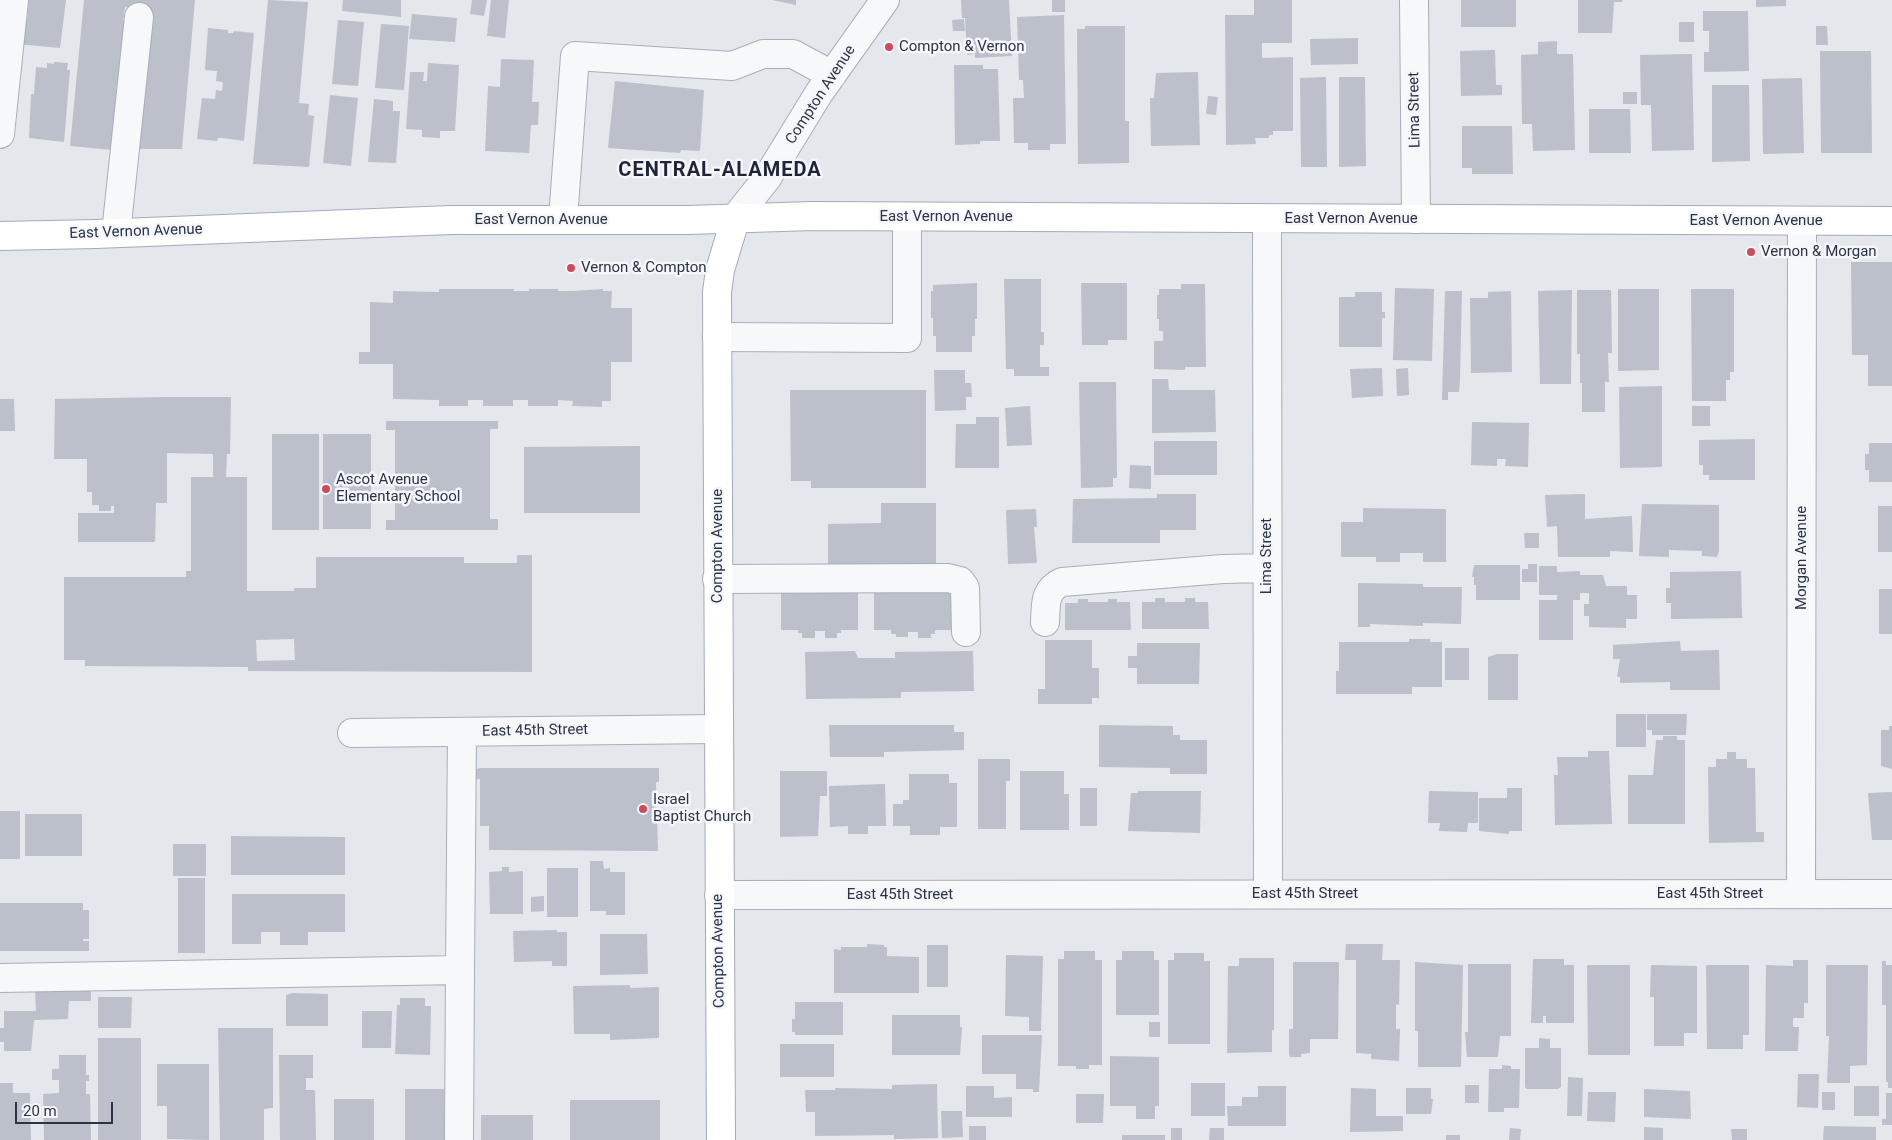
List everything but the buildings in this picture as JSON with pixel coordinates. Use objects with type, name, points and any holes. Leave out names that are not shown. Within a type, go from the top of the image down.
[{"type":"main road","name":"East Vernon Avenue","points":[[0,236],[451,220],[687,220],[736,217],[1892,221]]},
{"type":"main road","name":"Compton Avenue","points":[[721,1140],[718,895],[717,292],[720,270],[736,217]]},
{"type":"street","points":[[0,134],[14,0]]},
{"type":"street","name":"Compton Avenue","points":[[736,217],[767,178],[832,75],[885,0]]},
{"type":"street","name":"Lima Street","points":[[1414,0],[1416,219]]},
{"type":"street","points":[[116,233],[139,16]]},
{"type":"street","points":[[563,219],[575,56],[732,66],[763,54],[793,54],[832,75]]},
{"type":"street","points":[[717,337],[907,338],[907,218]]},
{"type":"street","name":"Lima Street","points":[[1267,219],[1268,894]]},
{"type":"street","name":"Morgan Avenue","points":[[1801,894],[1802,221]]},
{"type":"street","points":[[1045,622],[1046,596],[1052,587],[1062,582],[1224,569],[1267,568]]},
{"type":"street","points":[[717,579],[948,578],[960,581],[965,588],[966,632]]},
{"type":"street","name":"East 45th Street","points":[[352,733],[718,728]]},
{"type":"street","points":[[459,1140],[462,732]]},
{"type":"street","name":"East 45th Street","points":[[718,895],[1892,894]]},
{"type":"street","points":[[0,978],[460,970]]},
{"type":"place","name":"Compton & Vernon","points":[[889,47]]},
{"type":"place","name":"Vernon & Morgan","points":[[1751,252]]},
{"type":"place","name":"Vernon & Compton","points":[[571,268]]},
{"type":"place","name":"Ascot Avenue Elementary School","points":[[326,489]]},
{"type":"place","name":"Israel Baptist Church","points":[[643,809]]},
{"type":"district","name":"CENTRAL-ALAMEDA","points":[[720,171]]}]
